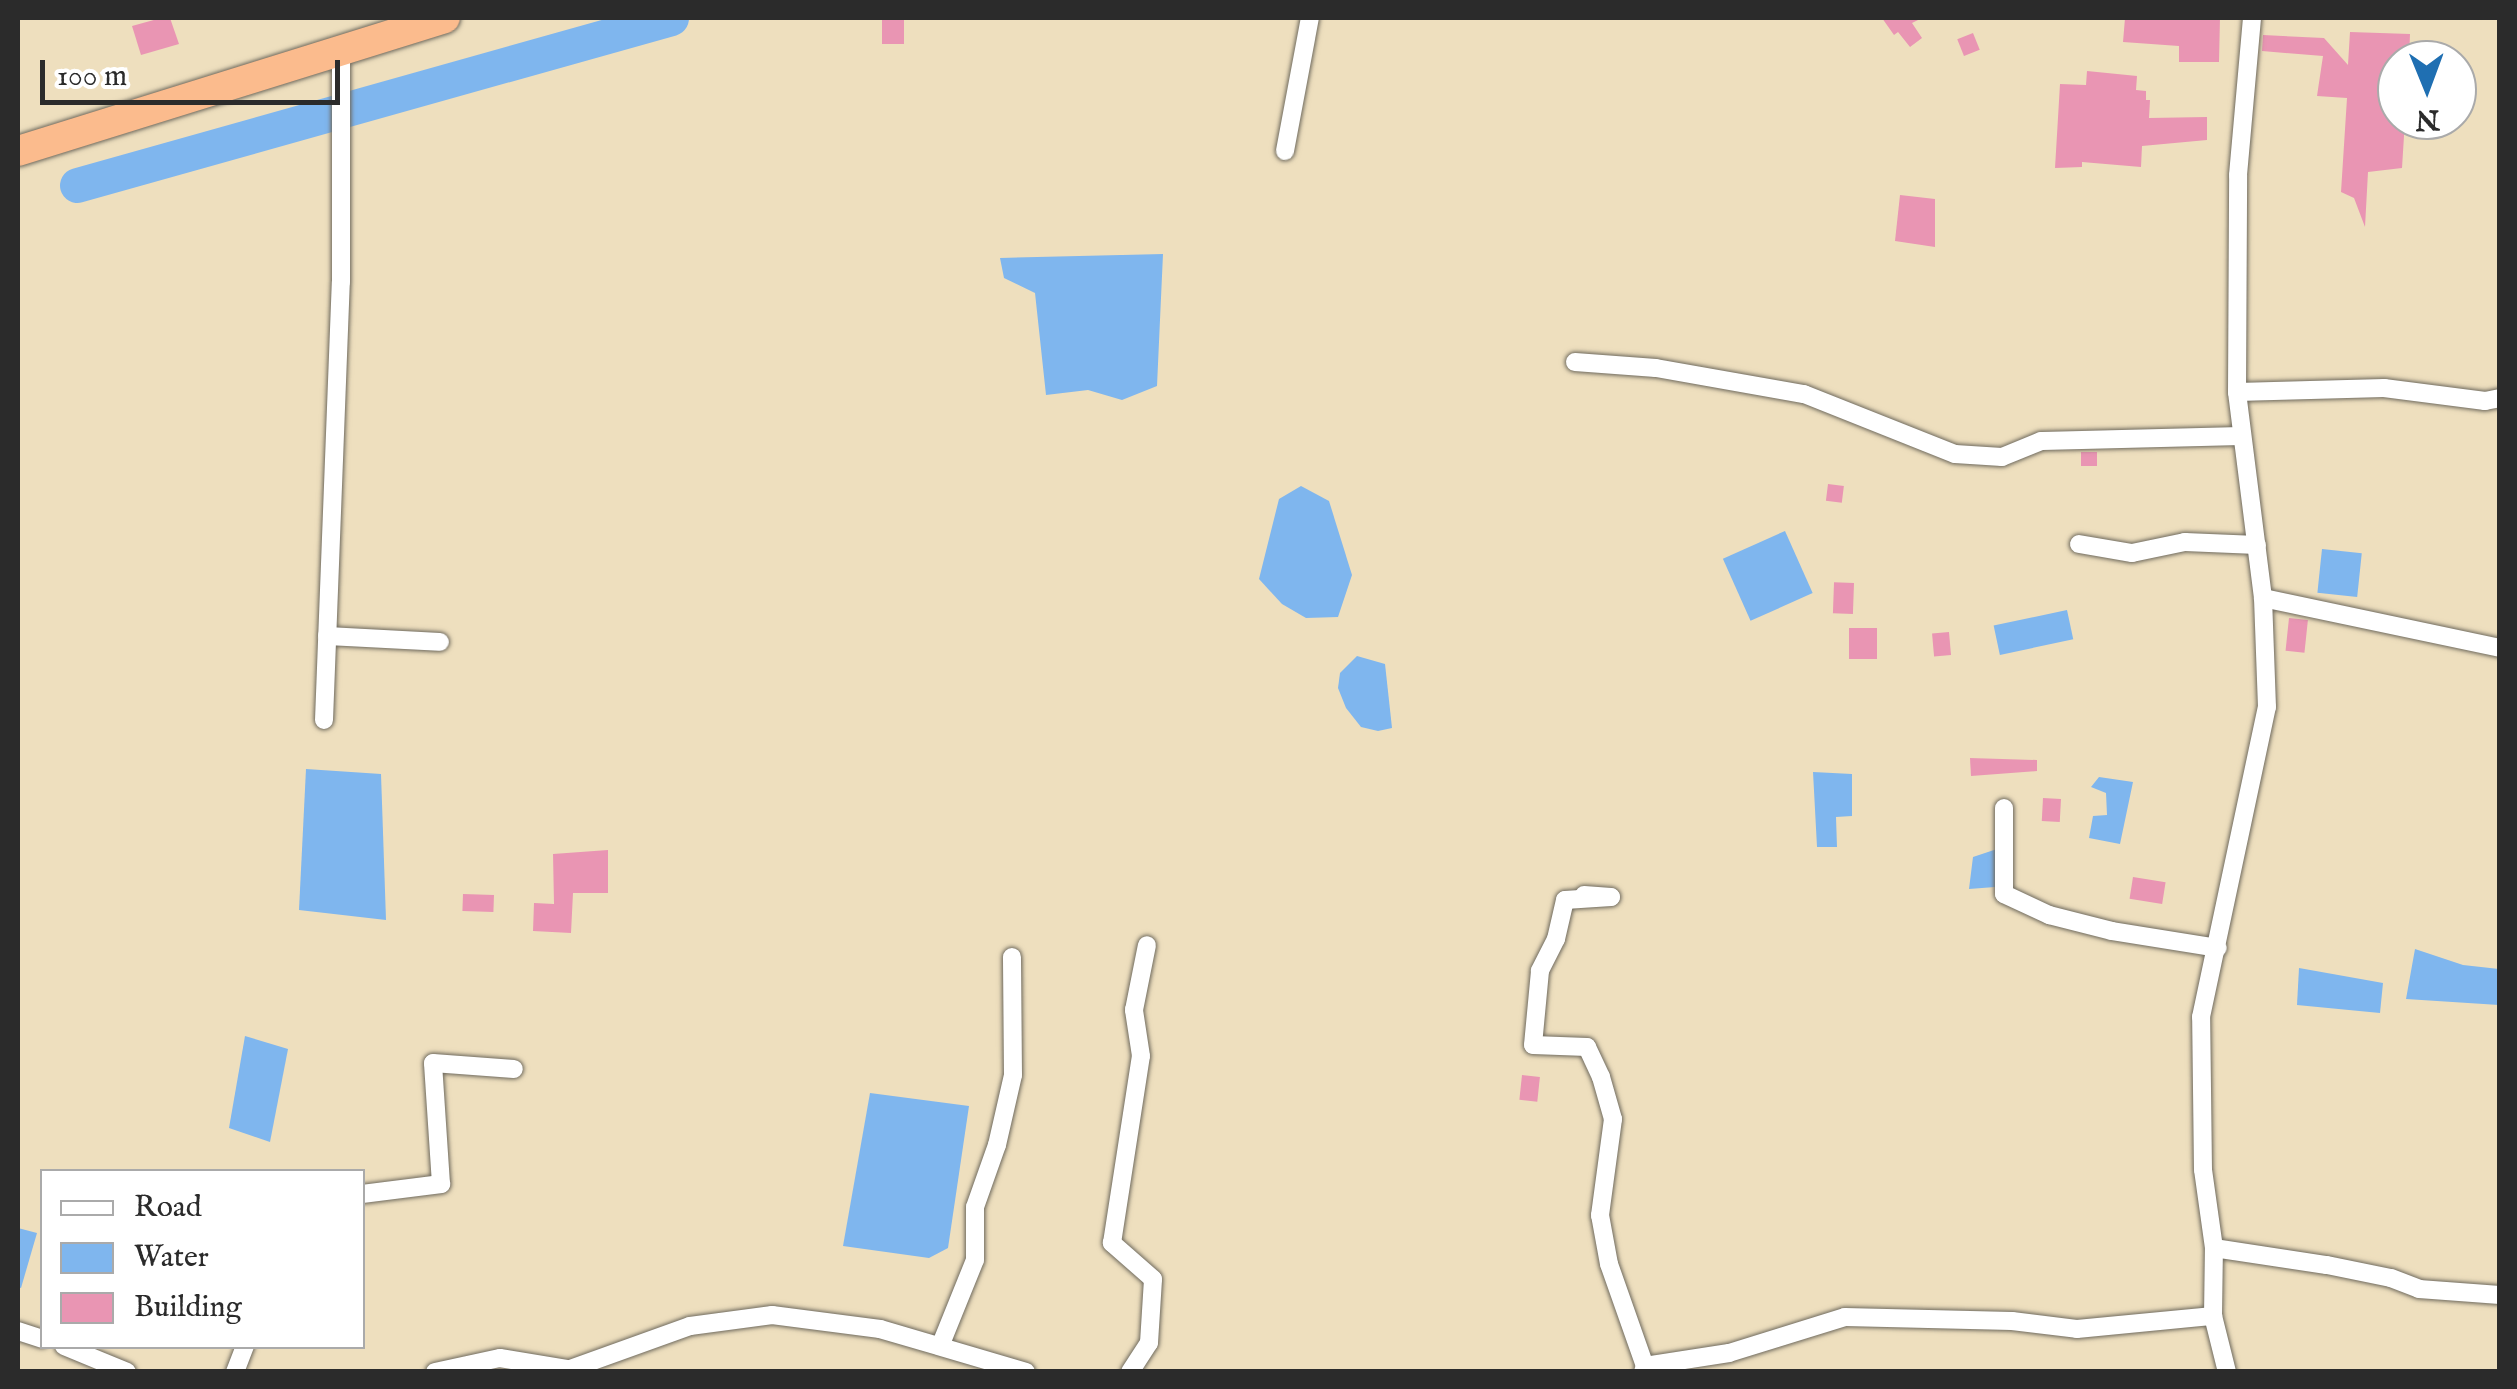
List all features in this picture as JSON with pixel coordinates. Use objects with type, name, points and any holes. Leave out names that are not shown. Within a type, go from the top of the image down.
[{"type":"highway","points":[[18,150],[444,18]]},
{"type":"street","points":[[1285,151],[1310,18]]},
{"type":"street","points":[[2228,1372],[2213,1316],[2214,1248],[2202,1170],[2202,1017],[2267,707],[2264,598],[2237,392],[2238,175],[2252,18]]},
{"type":"street","points":[[324,720],[341,282],[341,50]]},
{"type":"street","points":[[1575,362],[1656,368],[1804,394],[1956,454],[2002,457],[2041,441],[2242,436]]},
{"type":"street","points":[[2237,392],[2384,388],[2485,401],[2500,398]]},
{"type":"street","points":[[2079,544],[2132,553],[2185,542],[2257,545]]},
{"type":"street","points":[[2264,598],[2500,648]]},
{"type":"street","points":[[328,636],[440,642]]},
{"type":"street","points":[[2004,808],[2004,894],[2049,914],[2112,931],[2218,948]]},
{"type":"street","points":[[1584,895],[1611,897],[1565,900],[1556,939],[1540,971],[1532,1045],[1587,1048],[1601,1076],[1613,1119],[1600,1215],[1609,1264],[1644,1369],[1729,1353],[1846,1317],[2012,1321],[2077,1329],[2213,1316]]},
{"type":"street","points":[[1130,1372],[1149,1343],[1153,1279],[1112,1243],[1141,1056],[1134,1010],[1147,945]]},
{"type":"street","points":[[942,1344],[975,1260],[976,1207],[998,1145],[1013,1075],[1012,957]]},
{"type":"street","points":[[365,1194],[441,1184],[432,1062],[514,1070]]},
{"type":"street","points":[[2214,1248],[2326,1264],[2420,1289],[2500,1295]]},
{"type":"street","points":[[434,1372],[500,1358],[565,1370],[690,1326],[772,1314],[880,1329],[942,1344],[1026,1372]]},
{"type":"street","points":[[71,1349],[127,1372]]},
{"type":"water","points":[[1163,254],[1157,386],[1122,400],[1088,390],[1046,395],[1035,293],[1004,278],[1000,258]]},
{"type":"water","points":[[1301,486],[1329,501],[1352,575],[1338,617],[1306,618],[1282,604],[1259,579],[1279,499]]},
{"type":"water","points":[[1785,531],[1813,593],[1751,621],[1723,559]]},
{"type":"water","points":[[2322,549],[2362,553],[2357,597],[2317,593]]},
{"type":"water","points":[[2067,610],[2073,639],[2000,655],[1994,626]]},
{"type":"water","points":[[1357,656],[1385,664],[1392,728],[1378,731],[1361,727],[1346,708],[1338,688],[1340,673]]},
{"type":"water","points":[[306,769],[381,774],[386,920],[299,910]]},
{"type":"water","points":[[1813,772],[1852,774],[1852,816],[1836,817],[1837,847],[1817,847]]},
{"type":"water","points":[[2099,777],[2133,782],[2120,844],[2089,838],[2093,816],[2107,815],[2106,793],[2091,787]]},
{"type":"water","points":[[1997,849],[1995,887],[1969,889],[1973,857]]},
{"type":"water","points":[[2415,949],[2463,965],[2499,969],[2499,1005],[2406,999]]},
{"type":"water","points":[[2299,968],[2383,983],[2380,1013],[2297,1005]]},
{"type":"water","points":[[245,1036],[288,1049],[270,1142],[229,1128]]},
{"type":"water","points":[[870,1093],[969,1106],[948,1248],[929,1258],[843,1246]]},
{"type":"water","points":[[18,1228],[37,1233],[21,1288],[18,1287]]},
{"type":"building","points":[[170,18],[179,44],[141,55],[132,26]]},
{"type":"building","points":[[1882,18],[1922,18],[1912,23],[1922,38],[1910,47],[1898,32],[1894,35]]},
{"type":"building","points":[[2125,18],[2220,18],[2219,62],[2179,62],[2179,46],[2123,42]]},
{"type":"building","points":[[882,19],[904,19],[904,44],[882,44]]},
{"type":"building","points":[[2350,32],[2410,34],[2410,40],[2377,40],[2377,140],[2404,140],[2402,168],[2368,172],[2365,227],[2354,198],[2341,192],[2347,98],[2317,96],[2323,56],[2262,51],[2263,35],[2324,38],[2348,65]]},
{"type":"building","points":[[1973,33],[1980,50],[1964,56],[1957,39]]},
{"type":"building","points":[[2087,71],[2137,76],[2136,90],[2146,91],[2146,100],[2150,100],[2149,118],[2207,117],[2207,140],[2142,146],[2141,167],[2082,162],[2082,167],[2055,168],[2060,84],[2086,85]]},
{"type":"building","points":[[1900,195],[1935,199],[1935,247],[1895,241]]},
{"type":"building","points":[[2081,452],[2097,452],[2097,466],[2081,466]]},
{"type":"building","points":[[1828,484],[1844,486],[1842,503],[1826,501]]},
{"type":"building","points":[[1834,582],[1854,583],[1853,614],[1833,613]]},
{"type":"building","points":[[2289,618],[2308,620],[2304,653],[2286,651]]},
{"type":"building","points":[[1849,628],[1877,628],[1877,659],[1849,659]]},
{"type":"building","points":[[1949,632],[1951,655],[1934,656],[1932,633]]},
{"type":"building","points":[[1970,758],[2037,760],[2037,771],[1971,776]]},
{"type":"building","points":[[2043,798],[2061,799],[2060,822],[2042,821]]},
{"type":"building","points":[[608,850],[608,893],[573,893],[571,933],[533,931],[534,903],[554,904],[553,854]]},
{"type":"building","points":[[2133,877],[2166,882],[2162,904],[2130,899]]},
{"type":"building","points":[[463,894],[494,895],[493,912],[462,911]]},
{"type":"building","points":[[1522,1075],[1540,1077],[1537,1102],[1519,1100]]},
{"type":"waterway","points":[[77,185],[671,18]]}]
